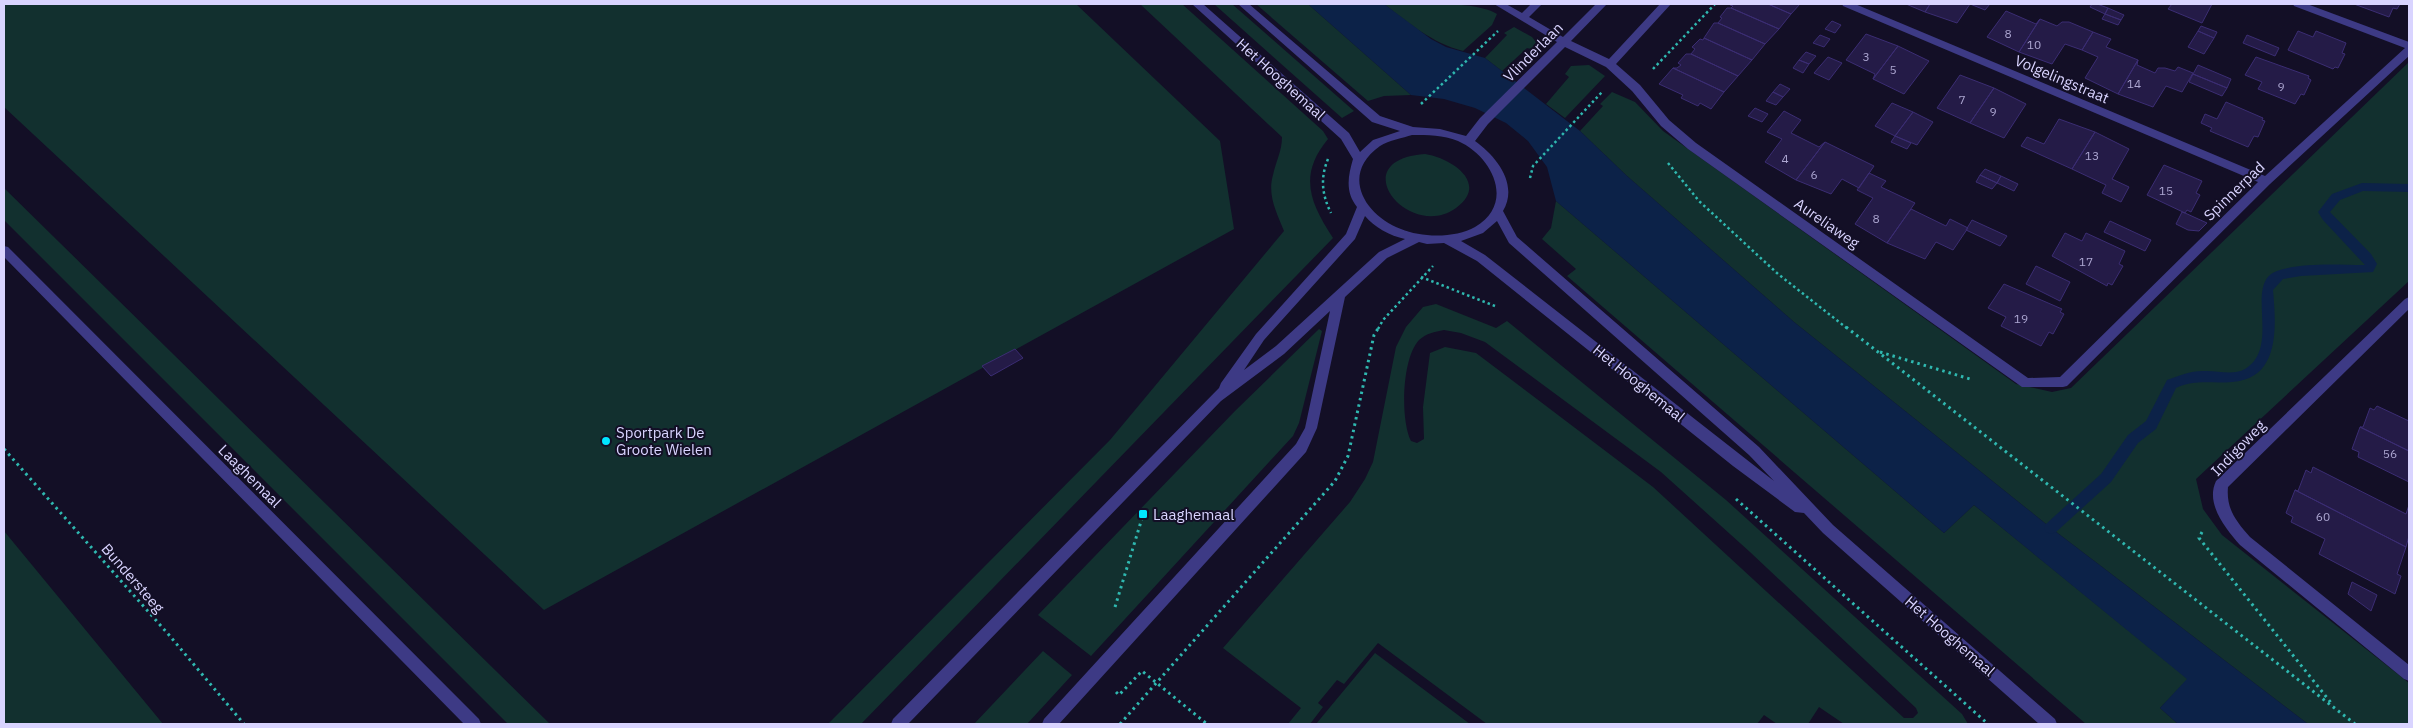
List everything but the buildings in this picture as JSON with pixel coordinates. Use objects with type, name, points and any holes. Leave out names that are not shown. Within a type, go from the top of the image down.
[{"type":"street","name":"Het Hooghemaal","points":[[1197,4],[1345,136],[1358,159]]},
{"type":"street","name":"Het Hooghemaal","points":[[1243,4],[1376,119],[1412,131]]},
{"type":"street","name":"Aureliaweg","points":[[1499,4],[1564,42],[1610,64],[1636,88],[1665,123],[1692,146],[2026,383],[2063,382],[2084,359]]},
{"type":"street","name":"Vlinderlaan","points":[[1522,18],[1537,4]]},
{"type":"street","name":"Vlinderlaan","points":[[1468,142],[1484,121],[1602,4]]},
{"type":"street","points":[[1610,64],[1666,4]]},
{"type":"street","name":"Volgelingstraat","points":[[1847,4],[2266,181]]},
{"type":"street","points":[[2298,4],[2409,48]]},
{"type":"street","name":"Spinnerpad","points":[[2084,359],[2266,181],[2409,48]]},
{"type":"street","points":[[1412,131],[1441,132],[1468,142],[1484,152],[1496,166],[1503,181],[1504,197],[1498,212],[1486,225],[1469,235],[1448,240],[1415,239],[1384,228],[1362,208],[1356,196],[1353,183],[1354,171],[1358,159],[1368,148],[1380,140],[1412,131]]},
{"type":"street","points":[[898,724],[1217,397],[1260,337],[1351,236],[1362,208]]},
{"type":"street","name":"Het Hooghemaal","points":[[1498,212],[1513,240],[1754,451],[1828,529]]},
{"type":"street","points":[[1217,397],[1280,350],[1383,255],[1415,239]]},
{"type":"street","name":"Het Hooghemaal","points":[[1448,240],[1481,258],[1738,462],[1828,529],[2050,724]]},
{"type":"street","name":"Laaghemaal","points":[[4,250],[474,724]]},
{"type":"street","points":[[1049,724],[1301,448],[1311,428],[1340,294]]},
{"type":"street","name":"Indigoweg","points":[[2409,302],[2221,485],[2219,502],[2229,522],[2245,541],[2409,674]]},
{"type":"path","points":[[1636,88],[1714,4]]},
{"type":"path","points":[[1423,103],[1499,30]]},
{"type":"path","points":[[1526,174],[1529,181],[1533,166],[1596,99]]},
{"type":"path","points":[[1345,136],[1332,150],[1328,158],[1324,167],[1322,184],[1326,203],[1336,220],[1351,236]]},
{"type":"path","points":[[1662,156],[1699,201],[1778,274],[2355,724]]},
{"type":"path","points":[[1383,255],[1408,262],[1433,265]]},
{"type":"path","points":[[1421,277],[1502,310]]},
{"type":"path","points":[[1877,351],[1971,379]]},
{"type":"path","name":"Bundersteeg","points":[[4,449],[169,635],[244,724]]},
{"type":"path","points":[[1736,498],[1988,724]]},
{"type":"path","points":[[2219,502],[2200,538],[2335,708]]},
{"type":"green space","points":[[1427,3],[1459,5],[1487,10],[1497,14],[1492,25],[1463,51],[1431,38],[1384,4]]},
{"type":"green space","name":"Sportpark De Groote Wielen","points":[[4,4],[1076,4],[1220,141],[1234,229],[544,610],[4,107]]},
{"type":"green space","points":[[1140,4],[1182,4],[1323,131],[1328,139],[1313,165],[1310,177],[1311,189],[1318,213],[1333,238],[861,724],[828,724],[1110,440],[1284,231],[1271,190],[1271,182],[1282,137]]},
{"type":"green space","points":[[1214,4],[1232,4],[1354,111],[1342,118]]},
{"type":"green space","points":[[1256,4],[1308,4],[1411,95],[1384,96],[1368,101]]},
{"type":"green space","points":[[1514,27],[1532,37],[1536,42],[1531,49],[1527,48],[1502,71],[1485,58],[1507,35],[1504,33]]},
{"type":"green space","points":[[2409,62],[2409,281],[2196,479],[2203,509],[2222,535],[2409,683],[2409,724],[2308,724],[2051,528],[1794,322],[1627,176],[1580,131],[1603,106],[1600,104],[1612,92],[1635,102],[1663,131],[2016,384],[2052,392],[2071,388]]},
{"type":"green space","points":[[1589,65],[1605,76],[1565,118],[1546,104],[1569,77],[1565,74],[1571,66]]},
{"type":"green space","points":[[1425,154],[1435,156],[1455,166],[1468,181],[1469,190],[1465,199],[1456,208],[1438,216],[1420,215],[1404,207],[1392,196],[1386,183],[1388,170],[1401,159]]},
{"type":"green space","points":[[4,188],[550,724],[508,724],[4,220]]},
{"type":"green space","points":[[1556,201],[1944,533],[1974,505],[2188,679],[2160,708],[2178,724],[2086,724],[1567,276],[1576,269],[1542,239],[1551,228]]},
{"type":"green space","points":[[1436,304],[1496,328],[1507,321],[1726,500],[1962,714],[1968,724],[1844,724],[1819,707],[1808,724],[1777,724],[1764,715],[1757,724],[1487,724],[1378,643],[1344,684],[1337,680],[1318,703],[1323,707],[1310,724],[1288,724],[1301,708],[1223,648],[1350,502],[1365,479],[1373,462],[1396,347],[1406,327],[1423,307]],"holes":[[[1444,330],[1461,333],[1485,342],[1661,472],[1750,552],[1916,708],[1918,713],[1913,718],[1904,718],[1653,487],[1476,353],[1445,347],[1430,353],[1423,407],[1424,439],[1417,443],[1411,441],[1407,431],[1404,404],[1406,374],[1413,349],[1419,340],[1431,333]]]},
{"type":"green space","points":[[1319,329],[1322,331],[1299,423],[1293,436],[1091,656],[1038,615],[1235,411]]},
{"type":"green space","points":[[4,531],[163,724],[4,724]]},
{"type":"green space","points":[[1043,651],[1072,675],[1027,724],[974,724]]},
{"type":"green space","points":[[1375,653],[1470,724],[1316,724]]},
{"type":"water","points":[[1308,4],[1384,4],[1431,39],[1446,47],[1485,58],[1580,131],[1627,176],[1794,322],[2051,528],[2308,724],[2178,724],[2160,708],[2187,679],[1974,505],[1944,533],[1556,201],[1547,167],[1528,141],[1506,123],[1475,108],[1444,99],[1411,95]]},
{"type":"waterway","points":[[2051,528],[2106,478],[2133,439],[2151,425],[2171,384],[2196,377],[2235,377],[2249,372],[2258,365],[2265,354],[2268,342],[2269,314],[2267,289],[2279,275],[2301,271],[2369,269],[2371,264],[2367,257],[2324,212],[2336,197],[2362,187],[2409,188]]},
{"type":"place","name":"Sportpark De Groote Wielen","points":[[606,441]]},
{"type":"place","name":"Laaghemaal","points":[[1143,514]]}]
